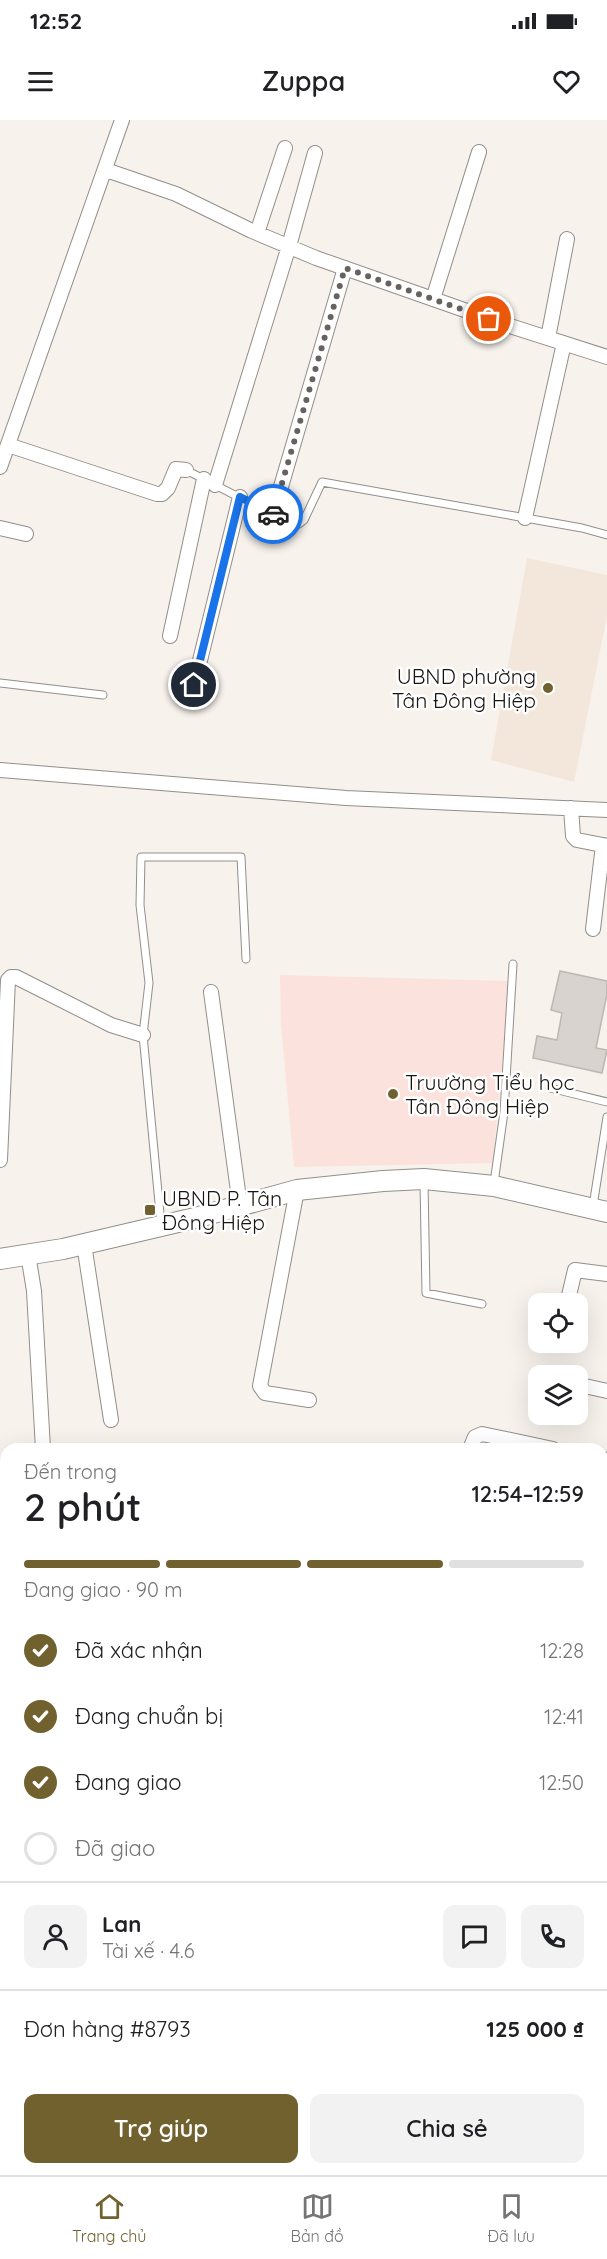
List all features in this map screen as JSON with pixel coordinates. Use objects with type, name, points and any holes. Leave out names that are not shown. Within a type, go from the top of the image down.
[{"type":"main road","points":[[0,1258],[84,1244],[297,1190],[365,1182],[424,1179],[494,1186],[600,1211]]},
{"type":"street","points":[[0,467],[122,120]]},
{"type":"street","points":[[256,233],[285,148]]},
{"type":"street","points":[[433,299],[479,152]]},
{"type":"street","points":[[170,636],[210,482],[289,246],[315,153]]},
{"type":"street","points":[[106,170],[176,194],[256,233],[345,268],[607,357]]},
{"type":"street","points":[[548,338],[567,239]]},
{"type":"street","points":[[273,514],[345,268]]},
{"type":"street","points":[[525,518],[564,343]]},
{"type":"street","points":[[8,445],[157,494],[162,494],[168,488],[176,470],[186,470]]},
{"type":"street","points":[[194,685],[240,497]]},
{"type":"street","points":[[0,528],[26,534]]},
{"type":"street","points":[[0,770],[346,798],[607,810]]},
{"type":"street","points":[[572,808],[573,836],[577,840],[605,845],[593,929]]},
{"type":"street","points":[[0,1160],[8,980],[11,977],[16,977],[111,1025],[143,1035]]},
{"type":"street","points":[[211,992],[240,1206]]},
{"type":"street","points":[[297,1190],[260,1386],[265,1394],[309,1400]]},
{"type":"street","points":[[84,1244],[111,1420]]},
{"type":"street","points":[[28,1254],[34,1291],[43,1443]]},
{"type":"street","points":[[570,1293],[575,1270],[607,1274]]},
{"type":"street","points":[[588,1387],[607,1391]]},
{"type":"street","points":[[472,1443],[475,1437],[482,1434],[525,1443]]},
{"type":"lane","points":[[186,470],[273,514],[288,524],[299,524],[304,520],[322,482],[582,528],[607,535]]},
{"type":"lane","points":[[0,683],[103,695]]},
{"type":"lane","points":[[161,1226],[143,1035],[149,983],[140,905],[141,857],[241,857],[246,959]]},
{"type":"lane","points":[[494,1186],[504,1112],[513,964]]},
{"type":"lane","points":[[550,1088],[607,1102]]},
{"type":"lane","points":[[600,1211],[607,1117]]},
{"type":"lane","points":[[424,1179],[426,1293],[482,1304]]},
{"type":"shaded area","name":"UBND phường Tân Đông Hiệp","points":[[527,558],[607,575],[607,616],[574,782],[491,760]]},
{"type":"shaded area","name":"Truường Tiểu học Tân Đông Hiệp","points":[[280,975],[510,981],[493,1163],[294,1167],[281,1025]]},
{"type":"building","points":[[560,971],[607,981],[607,994],[596,1048],[607,1050],[602,1073],[533,1058],[537,1036],[557,1040],[562,1013],[551,1010]]},
{"type":"way so far","points":[[273,514],[345,268],[489,319]]},
{"type":"place","name":"UBND phường Tân Đông Hiệp","points":[[548,688]]},
{"type":"place","name":"Truường Tiểu học Tân Đông Hiệp","points":[[393,1094]]},
{"type":"place","name":"UBND P. Tân Đông Hiệp","points":[[150,1210]]},
{"type":"route","points":[[194,685],[240,497],[273,514]]}]
